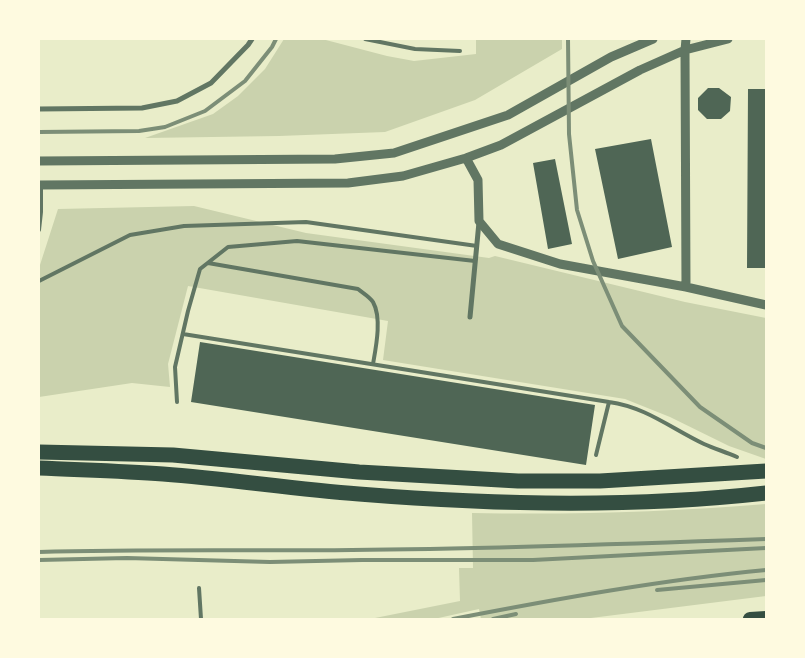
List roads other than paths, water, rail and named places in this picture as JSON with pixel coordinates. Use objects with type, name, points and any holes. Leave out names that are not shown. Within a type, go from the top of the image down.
[{"type":"highway","points":[[39,444],[369,472],[518,481],[609,481],[766,471]]},
{"type":"highway","points":[[39,452],[173,455]]},
{"type":"highway","points":[[39,468],[162,474],[356,494],[437,500],[602,503],[766,494]]},
{"type":"highway","points":[[39,479],[162,474]]},
{"type":"highway","points":[[750,619],[766,618]]},
{"type":"street","points":[[39,109],[142,108],[177,101],[211,83],[252,39]]},
{"type":"street","points":[[39,161],[335,159],[394,153],[508,115],[611,57],[653,39]]},
{"type":"street","points":[[686,39],[686,287]]},
{"type":"street","points":[[40,185],[348,183],[403,176],[466,158],[501,145],[640,70],[685,50],[728,39]]},
{"type":"street","points":[[466,158],[478,180],[479,221],[470,316]]},
{"type":"street","points":[[479,221],[498,244],[560,264],[686,287],[766,305]]},
{"type":"lane","points":[[365,39],[415,48],[460,51]]},
{"type":"lane","points":[[39,230],[40,185]]},
{"type":"lane","points":[[39,281],[130,235],[184,226],[306,222],[477,246]]},
{"type":"lane","points":[[177,402],[176,367],[200,269],[228,247],[297,242],[475,261]]},
{"type":"lane","points":[[208,263],[358,289],[373,302],[377,316],[378,332],[373,364]]},
{"type":"lane","points":[[183,334],[627,404],[669,424],[704,444],[737,456]]},
{"type":"lane","points":[[596,455],[609,402]]},
{"type":"lane","points":[[198,588],[200,619]]},
{"type":"railway","points":[[39,132],[139,131],[165,127],[205,111],[245,81],[272,47],[276,39]]},
{"type":"railway","points":[[568,39],[569,134],[577,210],[593,261],[622,326],[700,407],[752,443],[766,448]]},
{"type":"railway","points":[[39,552],[456,549],[766,539]]},
{"type":"railway","points":[[39,560],[127,558],[270,562],[533,560],[766,548]]},
{"type":"railway","points":[[453,619],[609,591],[687,579],[766,570]]},
{"type":"railway","points":[[657,590],[766,580]]},
{"type":"railway","points":[[493,619],[516,614]]}]
